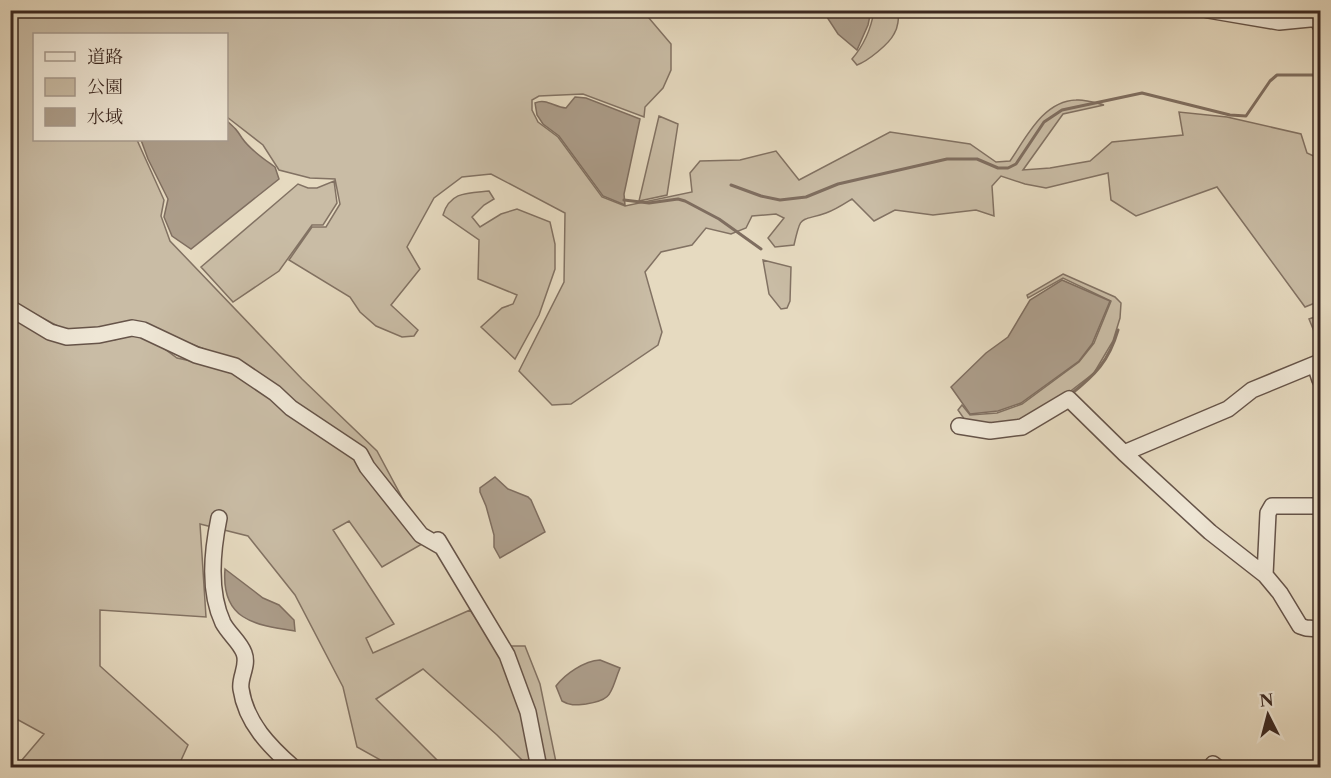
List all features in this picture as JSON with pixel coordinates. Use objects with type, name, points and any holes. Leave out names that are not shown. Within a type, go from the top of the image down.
[{"type":"street","points":[[1208,10],[1279,22],[1320,18],[1320,25]]},
{"type":"street","points":[[10,308],[50,332],[67,337],[99,335],[132,328],[143,330],[196,355],[235,366],[275,393],[291,408],[360,454],[421,536],[442,547]]},
{"type":"street","points":[[1124,453],[1228,409],[1252,390],[1319,369]]},
{"type":"street","points":[[959,426],[990,431],[1022,427],[1069,399],[1210,532],[1265,575],[1280,593],[1300,626],[1320,629]]},
{"type":"street","points":[[1265,575],[1268,513],[1272,506],[1320,506]]},
{"type":"street","points":[[219,518],[213,562],[215,594],[223,622],[245,655],[246,666],[240,687],[246,707],[260,734],[294,768]]},
{"type":"street","points":[[432,531],[507,656],[528,712],[539,768]]},
{"type":"green space","points":[[11,11],[643,11],[671,44],[671,70],[663,88],[645,107],[644,117],[583,94],[539,96],[532,100],[532,110],[538,122],[558,137],[602,197],[625,206],[692,192],[690,173],[700,161],[740,160],[776,151],[799,180],[890,132],[970,144],[996,162],[1010,161],[1029,132],[1045,114],[1064,102],[1076,100],[1104,105],[1063,114],[1023,170],[1090,161],[1112,142],[1183,135],[1179,112],[1227,117],[1301,134],[1307,153],[1320,159],[1320,301],[1305,307],[1217,187],[1136,216],[1111,200],[1108,173],[1046,188],[1001,176],[992,186],[994,216],[976,210],[933,215],[895,210],[874,221],[852,199],[829,212],[802,221],[794,245],[775,247],[768,238],[784,218],[776,214],[752,216],[746,228],[731,234],[706,228],[692,245],[661,252],[645,272],[662,332],[658,345],[571,404],[552,405],[519,371],[564,282],[565,213],[491,174],[462,177],[434,198],[407,247],[420,269],[391,305],[418,330],[414,336],[402,337],[376,326],[360,312],[350,297],[289,260],[312,227],[326,227],[340,204],[335,179],[310,178],[279,170],[263,145],[228,118],[228,33],[33,33],[33,141],[137,141],[164,200],[161,216],[170,241],[302,379],[377,451],[413,518],[361,449],[236,361],[162,333],[63,329],[11,301]]},
{"type":"green space","points":[[874,11],[898,11],[896,29],[883,47],[857,65],[852,59],[866,36]]},
{"type":"green space","points":[[659,116],[678,124],[667,195],[639,201]]},
{"type":"green space","points":[[334,181],[337,203],[323,225],[312,225],[279,271],[233,302],[201,267],[298,184],[308,188],[317,188]]},
{"type":"green space","points":[[489,191],[494,199],[472,217],[480,227],[501,214],[517,209],[550,222],[555,244],[555,269],[539,315],[515,359],[481,327],[502,308],[513,304],[517,295],[478,279],[479,240],[443,215],[450,201],[455,197]]},
{"type":"green space","points":[[763,260],[791,267],[790,301],[787,308],[781,309],[769,294]]},
{"type":"green space","points":[[1063,274],[1115,297],[1121,303],[1120,318],[1113,341],[1094,373],[1068,393],[1014,423],[992,425],[967,423],[958,410],[962,405],[970,415],[997,413],[1022,404],[1079,362],[1094,343],[1111,301],[1063,278],[1028,298],[1027,295]]},
{"type":"green space","points":[[10,314],[64,341],[114,340],[132,334],[147,336],[177,358],[233,370],[357,457],[422,544],[382,567],[349,521],[333,530],[394,624],[366,638],[373,653],[470,610],[495,646],[525,646],[540,684],[557,767],[529,767],[423,669],[376,699],[444,767],[393,767],[357,747],[343,687],[295,595],[248,536],[200,524],[206,617],[100,610],[100,666],[188,745],[178,767],[85,768],[80,765],[77,768],[16,767],[44,734],[11,716]]},
{"type":"green space","points":[[1320,315],[1320,346],[1309,319]]},
{"type":"water","points":[[823,11],[871,11],[868,25],[857,50],[838,34]]},
{"type":"water","points":[[575,97],[586,98],[640,119],[624,194],[625,205],[603,196],[559,136],[543,124],[537,115],[535,103],[546,102],[566,108]]},
{"type":"water","points":[[228,122],[257,154],[275,167],[279,179],[191,249],[172,236],[164,217],[168,199],[141,141],[228,141]]},
{"type":"water","points":[[1062,280],[1110,301],[1092,344],[1079,361],[1021,403],[998,411],[970,414],[951,387],[986,353],[1008,337],[1030,300]]},
{"type":"water","points":[[495,477],[508,489],[531,500],[545,532],[500,558],[494,547],[494,535],[480,492],[480,488]]},
{"type":"water","points":[[225,569],[263,598],[279,605],[294,620],[295,631],[266,626],[243,617],[228,599]]},
{"type":"water","points":[[600,660],[620,668],[610,694],[602,700],[579,705],[562,701],[556,686],[560,681],[581,666]]},
{"type":"waterway","points":[[731,185],[780,200],[806,197],[838,184],[947,159],[977,159],[998,168],[1008,168],[1016,164],[1044,122],[1062,110],[1142,93],[1230,115],[1246,116],[1270,81],[1277,75],[1320,75]]},
{"type":"waterway","points":[[624,200],[649,203],[678,199],[685,201],[719,219],[761,249]]},
{"type":"waterway","points":[[1071,394],[1106,359],[1118,330]]}]
